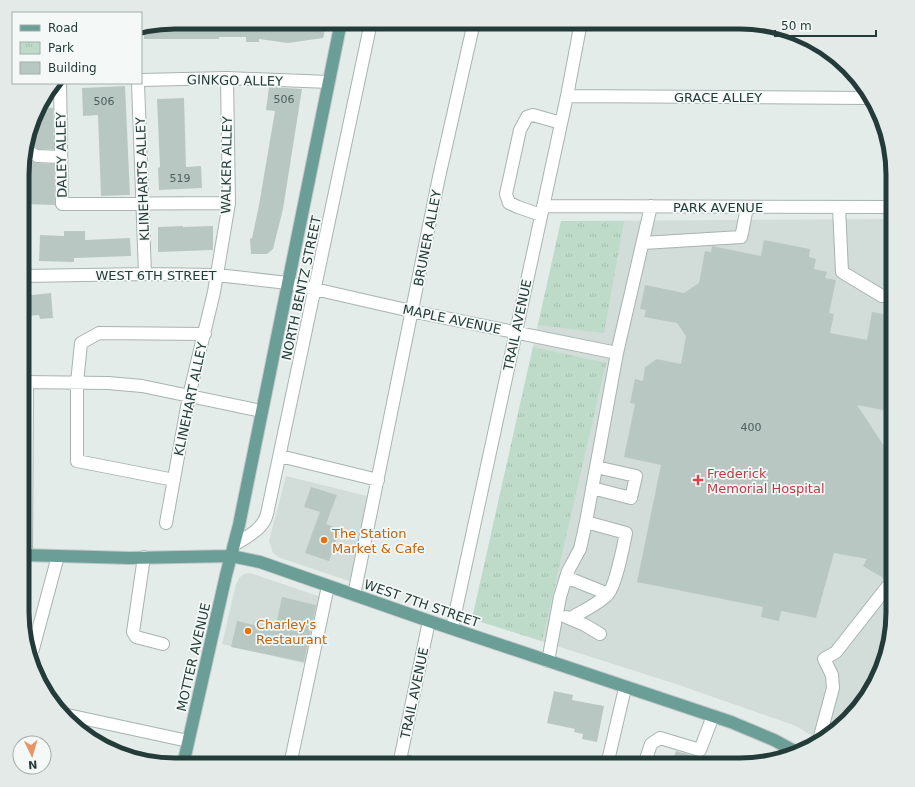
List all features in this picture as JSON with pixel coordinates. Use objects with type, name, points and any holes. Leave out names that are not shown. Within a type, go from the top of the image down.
[{"type":"main road","name":"NORTH BENTZ STREET","points":[[232,550],[239,525],[340,29]]},
{"type":"main road","name":"WEST 7TH STREET","points":[[29,555],[144,558],[232,550],[260,562],[429,621],[625,688],[731,722],[774,740],[790,749]]},
{"type":"main road","name":"MOTTER AVENUE","points":[[184,758],[232,550]]},
{"type":"street","name":"NORTH BENTZ STREET","points":[[232,550],[260,528],[266,521],[369,29]]},
{"type":"street","name":"BRUNER ALLEY","points":[[354,595],[440,170],[472,29]]},
{"type":"street","name":"TRAIL AVENUE","points":[[452,628],[567,96],[580,29]]},
{"type":"street","name":"GINKGO ALLEY","points":[[142,80],[226,78],[329,82]]},
{"type":"street","name":"WALKER ALLEY","points":[[217,275],[229,204],[226,78]]},
{"type":"street","name":"KLINEHARTS ALLEY","points":[[138,84],[145,274]]},
{"type":"street","name":"DALEY ALLEY","points":[[60,85],[62,204],[229,204]]},
{"type":"street","name":"GRACE ALLEY","points":[[567,96],[863,98]]},
{"type":"street","name":"PARK AVENUE","points":[[561,123],[533,115],[527,117],[520,130],[506,194],[509,203],[518,207],[542,211],[651,206],[886,207]]},
{"type":"street","points":[[31,153],[37,156],[61,157]]},
{"type":"street","points":[[548,661],[560,597],[568,571],[580,549],[617,353],[651,206]]},
{"type":"street","points":[[643,243],[741,237],[747,207]]},
{"type":"street","points":[[839,207],[842,272],[882,296],[886,296]]},
{"type":"street","name":"WEST 6TH STREET","points":[[29,276],[145,274],[217,275],[288,283]]},
{"type":"street","name":"KLINEHART ALLEY","points":[[166,523],[189,396],[217,275]]},
{"type":"street","name":"MAPLE AVENUE","points":[[288,283],[411,311],[617,353]]},
{"type":"street","points":[[174,480],[77,461],[77,382],[81,343],[99,333],[204,334]]},
{"type":"street","points":[[29,382],[108,383],[142,386],[261,411]]},
{"type":"street","points":[[280,456],[378,480]]},
{"type":"street","points":[[592,488],[631,498],[636,476],[596,467]]},
{"type":"street","points":[[571,618],[592,606],[608,594],[613,585],[626,533],[586,522]]},
{"type":"street","points":[[33,647],[58,556]]},
{"type":"street","points":[[144,558],[133,632],[136,637],[163,644]]},
{"type":"street","points":[[566,577],[608,594]]},
{"type":"street","points":[[291,758],[328,586]]},
{"type":"street","points":[[822,732],[833,688],[832,675],[824,659],[836,652],[886,590]]},
{"type":"street","points":[[557,615],[571,618],[600,634]]},
{"type":"street","name":"TRAIL AVENUE","points":[[400,758],[429,621]]},
{"type":"street","points":[[609,758],[625,688]]},
{"type":"street","points":[[73,716],[188,741]]},
{"type":"street","points":[[646,758],[651,744],[660,738],[700,750],[713,716]]},
{"type":"shaded area","name":"Frederick Memorial Hospital","points":[[886,219],[885,631],[875,668],[856,701],[836,722],[814,737],[796,726],[676,684],[472,619],[561,221]]},
{"type":"shaded area","points":[[286,476],[371,497],[352,580],[349,581],[278,557],[273,553],[269,541]]},
{"type":"shaded area","points":[[250,573],[321,597],[306,664],[222,644],[236,584],[239,578],[244,574]]},
{"type":"green space","points":[[561,221],[624,221],[604,333],[538,325]]},
{"type":"green space","points":[[533,347],[606,363],[542,641],[472,619]]},
{"type":"building","points":[[165,29],[325,29],[323,38],[288,43],[259,39],[259,42],[246,42],[246,37],[219,37],[219,39],[144,39],[144,32]]},
{"type":"building","points":[[125,86],[130,195],[101,196],[98,115],[83,116],[82,88]]},
{"type":"building","points":[[269,87],[302,89],[283,209],[273,249],[267,254],[251,254],[250,239],[252,238],[259,205],[275,111],[266,110]]},
{"type":"building","points":[[184,98],[186,167],[201,166],[202,188],[159,190],[158,168],[160,167],[157,99]]},
{"type":"building","points":[[46,107],[53,108],[54,149],[39,149],[32,146],[40,119]]},
{"type":"building","points":[[30,160],[36,163],[54,164],[55,205],[29,204]]},
{"type":"building","points":[[213,226],[213,250],[158,252],[158,227]]},
{"type":"building","points":[[64,231],[85,231],[85,240],[130,238],[131,256],[74,258],[74,262],[39,261],[40,235],[64,236]]},
{"type":"building","points":[[764,240],[810,249],[809,257],[816,259],[814,269],[827,272],[825,278],[836,280],[829,313],[834,314],[830,333],[867,340],[872,312],[886,315],[886,411],[857,405],[884,446],[886,445],[886,578],[863,566],[867,559],[834,553],[816,618],[781,611],[779,621],[761,617],[763,607],[637,582],[661,465],[624,457],[635,404],[630,403],[635,379],[643,381],[645,367],[657,359],[681,364],[686,336],[677,323],[644,317],[646,310],[640,309],[645,285],[684,293],[699,283],[705,251],[711,252],[712,246],[761,256]]},
{"type":"building","points":[[51,293],[53,318],[40,319],[39,315],[29,316],[29,295]]},
{"type":"building","points":[[311,487],[337,495],[326,524],[340,529],[329,561],[305,553],[320,512],[304,507]]},
{"type":"building","points":[[282,597],[316,605],[304,662],[231,647],[237,621],[275,630]]},
{"type":"building","points":[[554,691],[573,695],[572,700],[604,706],[597,742],[582,739],[583,734],[574,732],[575,729],[547,723]]},
{"type":"building","points":[[676,751],[701,758],[674,758]]},
{"type":"place","name":"Frederick Memorial Hospital","points":[[698,480]]},
{"type":"place","name":"The Station Market & Cafe","points":[[324,540]]},
{"type":"place","name":"Charley's Restaurant","points":[[248,631]]}]
